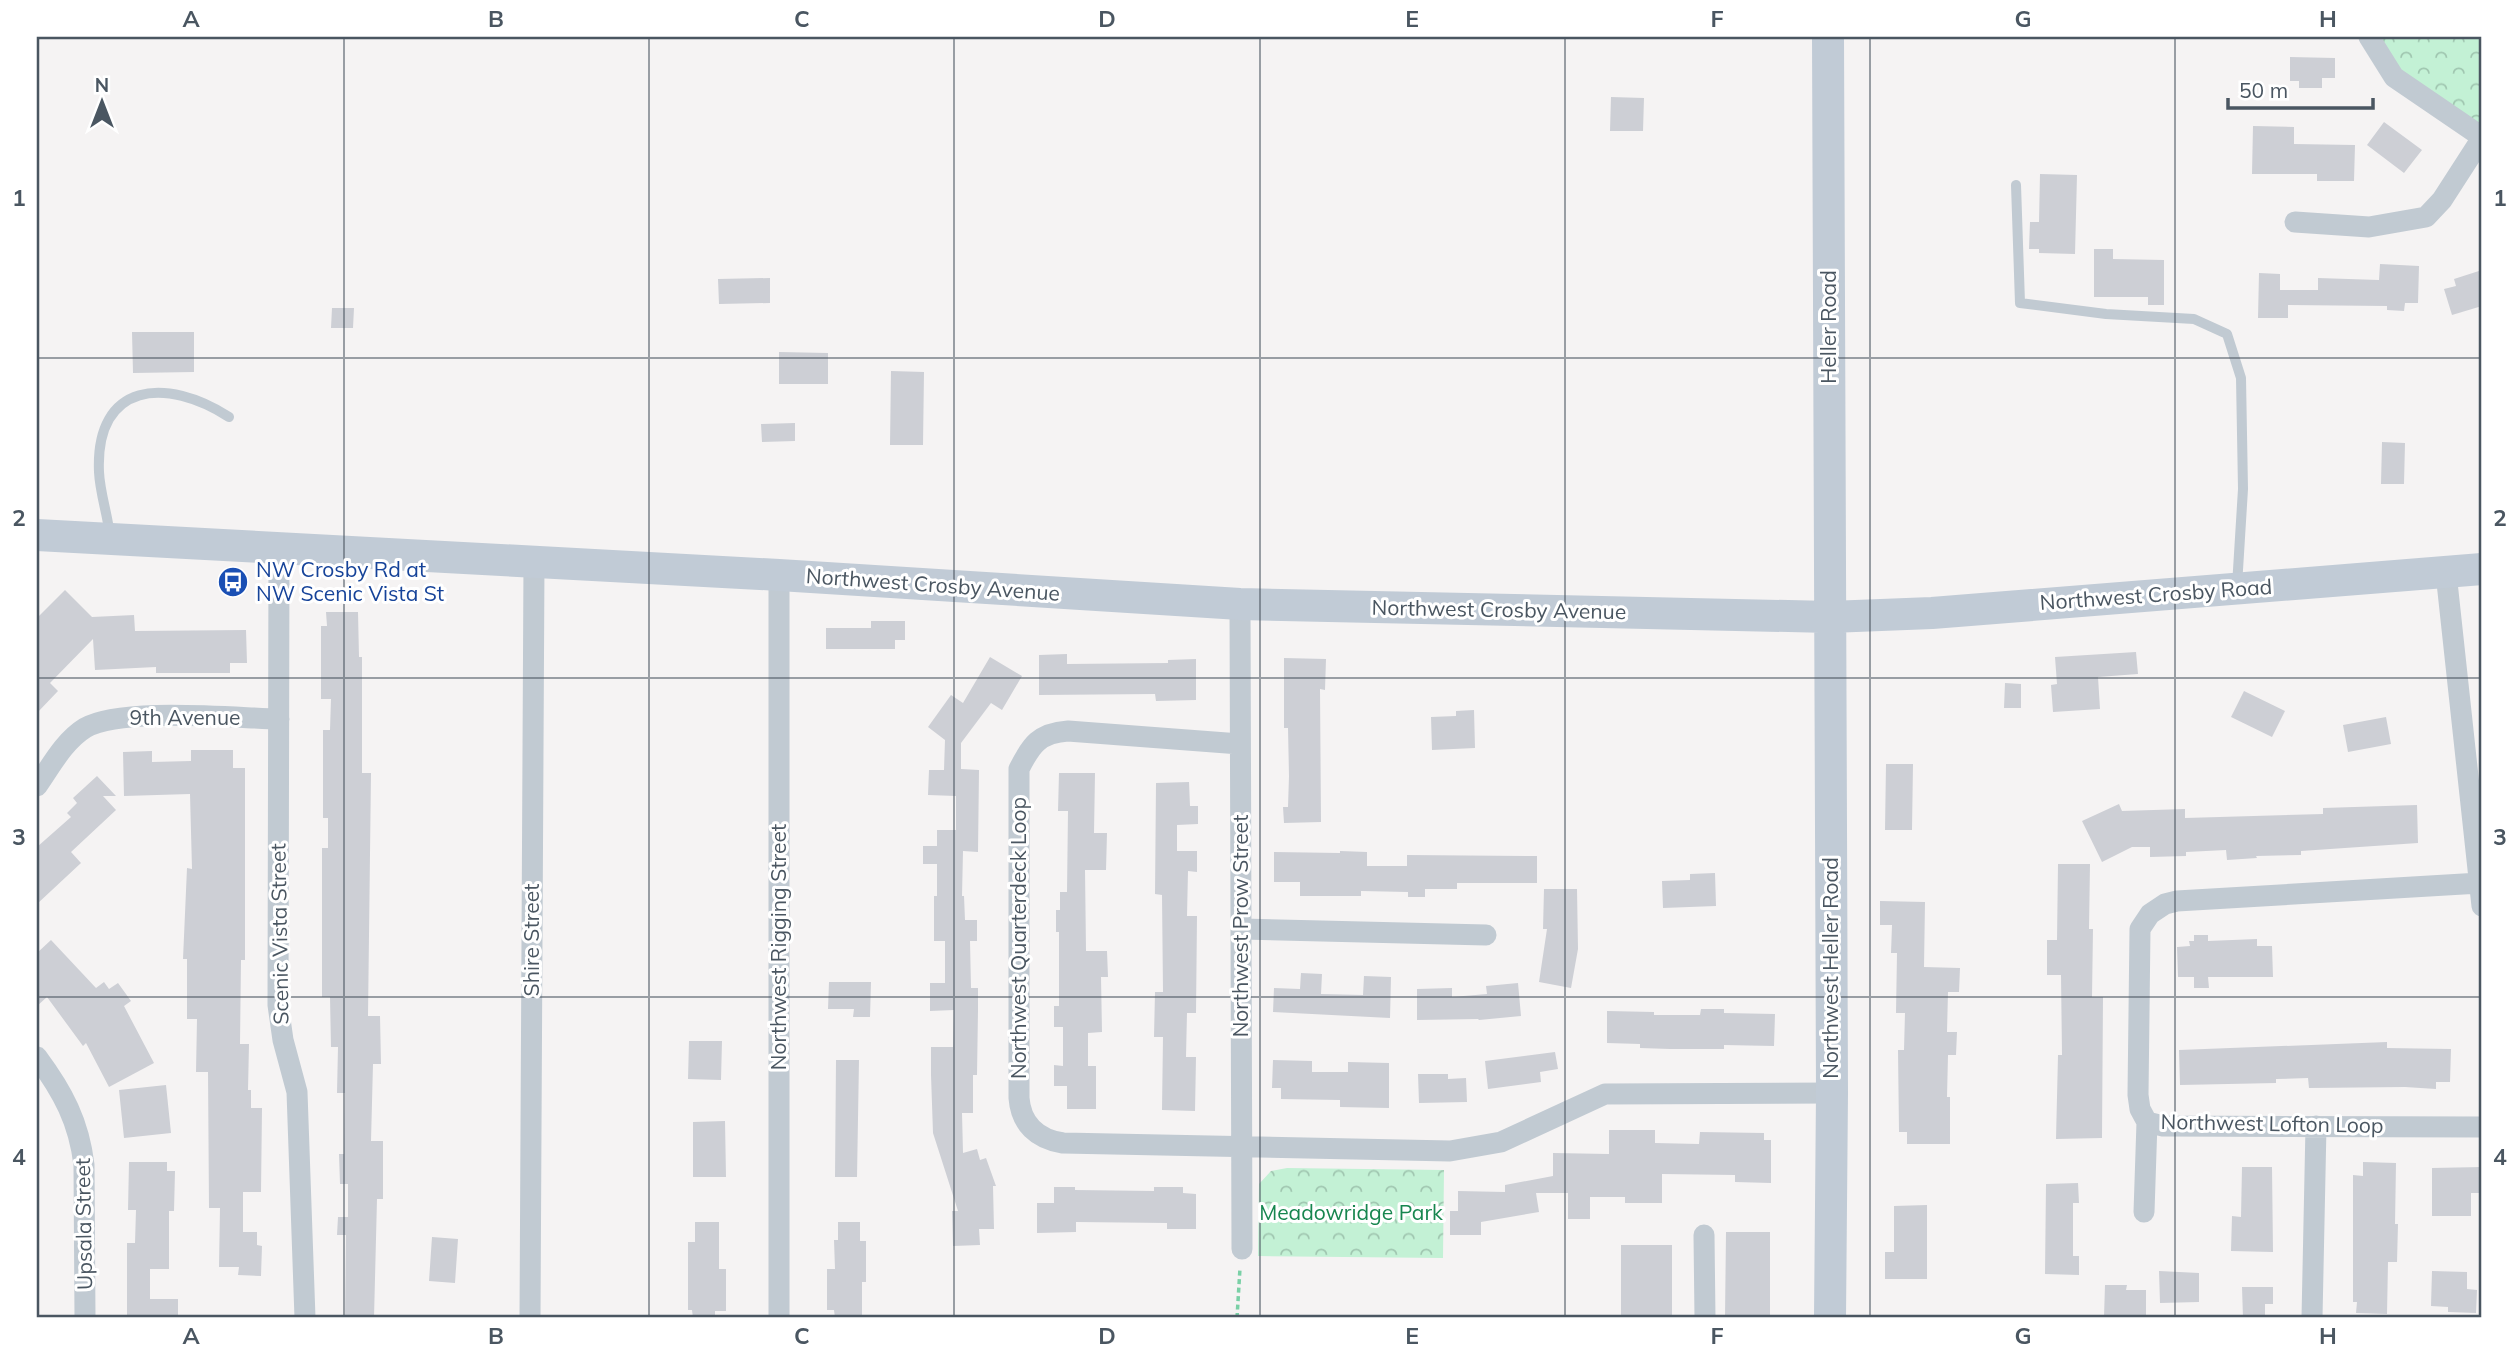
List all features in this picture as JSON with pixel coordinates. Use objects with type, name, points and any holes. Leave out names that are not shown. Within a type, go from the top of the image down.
[{"type":"street","name":"Heller Road","points":[[1828,37],[1830,617]]},
{"type":"street","points":[[2295,222],[2369,227],[2426,217],[2442,200],[2482,137],[2394,77],[2369,37]]},
{"type":"street","name":"Northwest Crosby Avenue","points":[[37,536],[779,575],[1240,604],[1830,617]]},
{"type":"street","name":"Scenic Vista Street","points":[[279,548],[278,1005],[283,1040],[297,1092],[305,1318]]},
{"type":"street","name":"Shire Street","points":[[530,1318],[534,562]]},
{"type":"street","name":"Northwest Crosby Road","points":[[1830,617],[1931,613],[2482,569]]},
{"type":"street","points":[[2446,573],[2482,906]]},
{"type":"street","name":"Northwest Rigging Street","points":[[779,575],[779,1318]]},
{"type":"street","name":"Northwest Prow Street","points":[[1240,604],[1242,1248]]},
{"type":"street","name":"Northwest Heller Road","points":[[1830,617],[1830,1318]]},
{"type":"street","name":"9th Avenue","points":[[37,786],[72,738],[102,720],[130,716],[279,719]]},
{"type":"street","name":"Northwest Quarterdeck Loop","points":[[1240,744],[1055,732],[1039,738],[1019,769],[1020,1111],[1027,1126],[1052,1141],[1450,1151],[1501,1142],[1605,1094],[1832,1093]]},
{"type":"street","name":"Northwest Lofton Loop","points":[[2480,883],[2177,901],[2156,909],[2140,929],[2138,1095],[2140,1109],[2147,1122],[2163,1126],[2482,1127]]},
{"type":"street","points":[[1242,929],[1486,935]]},
{"type":"street","name":"Upsala Street","points":[[37,1058],[66,1099],[81,1140],[85,1166],[85,1318]]},
{"type":"street","points":[[2144,1212],[2147,1122]]},
{"type":"street","points":[[2312,1318],[2316,1126]]},
{"type":"street","points":[[1704,1235],[1705,1318]]},
{"type":"lane","points":[[2016,185],[2020,303],[2106,314],[2194,319],[2227,334],[2241,378],[2243,489],[2236,589]]},
{"type":"lane","points":[[110,539],[109,518],[99,472],[100,446],[107,422],[117,409],[131,397],[152,392],[192,399],[229,417]]},
{"type":"path","points":[[1237,1318],[1242,1248]]},
{"type":"green space","points":[[2369,37],[2482,37],[2482,137],[2394,77]]},
{"type":"green space","name":"Meadowridge Park","points":[[1287,1168],[1444,1170],[1443,1258],[1258,1256],[1259,1184],[1271,1171]]},
{"type":"building","points":[[2290,57],[2335,58],[2335,78],[2322,78],[2322,88],[2299,88],[2299,81],[2290,81]]},
{"type":"building","points":[[1611,97],[1644,98],[1643,131],[1610,131]]},
{"type":"building","points":[[2384,122],[2422,150],[2404,173],[2367,145]]},
{"type":"building","points":[[2253,126],[2294,127],[2294,144],[2355,145],[2354,181],[2317,181],[2317,174],[2252,174]]},
{"type":"building","points":[[2040,174],[2077,175],[2075,254],[2039,253],[2039,249],[2029,249],[2030,222],[2039,222]]},
{"type":"building","points":[[2094,249],[2113,249],[2113,259],[2164,260],[2164,305],[2148,305],[2148,297],[2094,297]]},
{"type":"building","points":[[2380,264],[2419,266],[2418,303],[2405,303],[2404,311],[2387,310],[2387,306],[2288,305],[2288,318],[2258,318],[2259,273],[2280,274],[2280,290],[2318,290],[2318,278],[2379,280]]},
{"type":"building","points":[[2482,270],[2482,306],[2452,315],[2444,289],[2456,286],[2454,279]]},
{"type":"building","points":[[770,278],[770,303],[719,304],[718,279]]},
{"type":"building","points":[[332,308],[354,308],[353,328],[331,328]]},
{"type":"building","points":[[132,332],[194,332],[194,372],[133,373]]},
{"type":"building","points":[[779,352],[828,353],[828,384],[779,384]]},
{"type":"building","points":[[891,371],[924,372],[923,445],[890,445]]},
{"type":"building","points":[[795,423],[795,441],[762,442],[761,424]]},
{"type":"building","points":[[2382,442],[2405,443],[2404,484],[2381,484]]},
{"type":"building","points":[[65,590],[92,617],[134,615],[135,631],[246,630],[247,663],[230,663],[230,673],[156,673],[156,667],[95,670],[93,639],[50,683],[58,691],[37,713],[37,618]]},
{"type":"building","points":[[326,612],[358,612],[359,657],[362,657],[362,773],[371,773],[368,1016],[380,1016],[381,1064],[373,1064],[371,1141],[383,1141],[383,1199],[377,1199],[374,1318],[345,1318],[346,1235],[337,1235],[338,1217],[348,1217],[348,1184],[340,1184],[339,1154],[344,1154],[345,1093],[337,1093],[338,1047],[331,1047],[330,997],[322,997],[322,848],[328,848],[328,818],[323,818],[323,730],[330,730],[331,699],[321,699],[321,626],[327,626]]},
{"type":"building","points":[[871,621],[905,621],[905,640],[895,640],[895,649],[826,649],[826,628],[871,628]]},
{"type":"building","points":[[2136,652],[2138,674],[2098,677],[2100,709],[2053,712],[2051,685],[2057,684],[2055,657]]},
{"type":"building","points":[[1067,654],[1067,664],[1168,663],[1168,660],[1196,659],[1196,700],[1156,701],[1155,694],[1039,695],[1039,655]]},
{"type":"building","points":[[990,657],[1022,676],[1002,710],[991,703],[961,743],[961,769],[979,770],[978,852],[963,851],[962,896],[965,920],[977,920],[977,941],[970,941],[971,988],[978,988],[978,1010],[977,1075],[973,1075],[973,1113],[962,1113],[963,1153],[977,1149],[980,1160],[986,1158],[996,1186],[993,1186],[994,1229],[979,1229],[980,1245],[953,1246],[952,1211],[958,1211],[933,1133],[931,1047],[953,1047],[954,1010],[930,1011],[930,983],[945,983],[945,941],[934,941],[937,864],[923,864],[923,846],[937,846],[937,830],[956,830],[956,796],[928,795],[929,770],[944,770],[945,740],[928,727],[951,695],[963,703]]},
{"type":"building","points":[[1284,658],[1326,659],[1325,690],[1320,689],[1321,822],[1284,823],[1283,807],[1288,807],[1289,776],[1288,728],[1284,728]]},
{"type":"building","points":[[2005,683],[2021,684],[2021,708],[2004,708]]},
{"type":"building","points":[[2244,691],[2285,711],[2272,737],[2231,717]]},
{"type":"building","points":[[1474,710],[1475,748],[1432,750],[1431,717],[1456,716],[1456,711]]},
{"type":"building","points":[[2386,717],[2391,744],[2348,752],[2343,725]]},
{"type":"building","points":[[191,750],[233,750],[233,768],[245,768],[245,960],[241,960],[240,1044],[249,1044],[248,1090],[251,1090],[251,1108],[262,1108],[261,1192],[243,1192],[243,1232],[257,1232],[257,1245],[262,1246],[261,1276],[238,1275],[239,1267],[219,1267],[220,1208],[209,1208],[208,1072],[196,1072],[197,1019],[187,1019],[187,959],[183,959],[187,868],[192,869],[190,794],[124,796],[123,752],[152,751],[152,762],[191,761]]},
{"type":"building","points":[[1886,764],[1913,764],[1912,830],[1885,830]]},
{"type":"building","points":[[1059,773],[1095,773],[1094,833],[1107,833],[1106,870],[1085,870],[1086,951],[1107,951],[1108,977],[1101,977],[1102,1032],[1088,1033],[1088,1066],[1096,1066],[1096,1109],[1067,1109],[1067,1086],[1054,1086],[1054,1065],[1063,1066],[1063,1027],[1054,1027],[1054,1006],[1059,1006],[1059,932],[1056,932],[1056,910],[1060,910],[1060,892],[1067,892],[1068,811],[1058,811]]},
{"type":"building","points":[[97,776],[116,796],[103,796],[116,810],[71,852],[81,863],[37,904],[37,847],[71,817],[67,813],[77,803],[73,798]]},
{"type":"building","points":[[1189,782],[1190,806],[1198,806],[1198,824],[1177,825],[1177,851],[1197,851],[1197,872],[1188,871],[1187,916],[1197,916],[1196,1013],[1187,1013],[1186,1057],[1196,1057],[1195,1111],[1162,1110],[1163,1037],[1154,1037],[1155,992],[1163,992],[1162,895],[1155,894],[1156,783]]},
{"type":"building","points":[[2119,804],[2122,811],[2185,809],[2185,818],[2323,814],[2323,808],[2417,805],[2418,843],[2301,851],[2301,855],[2227,860],[2226,850],[2186,852],[2186,856],[2150,857],[2150,847],[2132,847],[2102,862],[2082,821]]},
{"type":"building","points":[[1274,852],[1367,852],[1367,866],[1407,866],[1407,855],[1537,856],[1537,883],[1457,883],[1457,889],[1425,889],[1425,897],[1408,897],[1408,892],[1361,891],[1361,896],[1300,896],[1300,882],[1274,882]]},
{"type":"building","points":[[2058,864],[2090,864],[2092,997],[2103,997],[2102,1138],[2056,1139],[2058,1055],[2062,1055],[2061,975],[2047,975],[2047,940],[2057,940]]},
{"type":"building","points":[[1715,873],[1716,906],[1663,908],[1662,881],[1690,880],[1690,874]]},
{"type":"building","points":[[1544,889],[1577,889],[1578,949],[1571,988],[1539,982],[1547,929],[1543,929]]},
{"type":"building","points":[[1880,901],[1925,902],[1924,967],[1960,968],[1959,992],[1948,992],[1947,1032],[1957,1032],[1956,1055],[1948,1055],[1950,1144],[1907,1144],[1907,1132],[1899,1132],[1898,1050],[1904,1050],[1905,1013],[1896,1013],[1897,953],[1891,953],[1892,925],[1880,925]]},
{"type":"building","points":[[2194,935],[2208,935],[2208,941],[2257,939],[2257,946],[2272,946],[2273,977],[2208,977],[2209,988],[2194,988],[2194,977],[2178,977],[2177,947],[2190,946],[2189,941],[2194,941]]},
{"type":"building","points":[[51,940],[96,988],[104,982],[109,989],[118,983],[131,1001],[124,1006],[154,1063],[109,1087],[86,1043],[83,1046],[47,997],[37,1006],[37,953]]},
{"type":"building","points":[[1301,973],[1322,974],[1321,994],[1363,995],[1364,976],[1391,977],[1390,1018],[1273,1012],[1274,988],[1300,989]]},
{"type":"building","points":[[829,982],[871,982],[870,1017],[853,1017],[854,1009],[828,1009]]},
{"type":"building","points":[[1518,983],[1521,1016],[1479,1020],[1417,1020],[1417,989],[1452,988],[1452,997],[1487,994],[1486,986]]},
{"type":"building","points":[[1701,1009],[1724,1009],[1724,1013],[1775,1014],[1774,1046],[1724,1045],[1724,1049],[1670,1049],[1640,1048],[1640,1044],[1607,1043],[1607,1011],[1700,1015]]},
{"type":"building","points":[[689,1041],[722,1041],[721,1080],[688,1079]]},
{"type":"building","points":[[2387,1042],[2387,1048],[2451,1049],[2450,1082],[2436,1082],[2436,1089],[2309,1088],[2308,1078],[2276,1079],[2276,1083],[2180,1085],[2179,1050]]},
{"type":"building","points":[[1555,1052],[1558,1069],[1540,1072],[1541,1082],[1488,1089],[1485,1061]]},
{"type":"building","points":[[836,1060],[859,1060],[857,1177],[835,1177]]},
{"type":"building","points":[[1273,1060],[1312,1061],[1312,1072],[1348,1072],[1348,1062],[1389,1063],[1389,1108],[1340,1107],[1340,1100],[1281,1099],[1281,1088],[1272,1088]]},
{"type":"building","points":[[1418,1074],[1448,1074],[1448,1079],[1466,1078],[1467,1102],[1419,1103]]},
{"type":"building","points":[[166,1085],[171,1133],[124,1138],[119,1090]]},
{"type":"building","points":[[725,1121],[726,1177],[693,1177],[693,1122]]},
{"type":"building","points":[[1609,1130],[1655,1130],[1655,1143],[1699,1144],[1700,1132],[1764,1133],[1764,1140],[1771,1140],[1771,1183],[1735,1182],[1735,1175],[1662,1174],[1662,1203],[1625,1203],[1625,1197],[1590,1197],[1590,1219],[1568,1219],[1568,1193],[1536,1193],[1539,1212],[1481,1222],[1481,1235],[1450,1235],[1450,1211],[1458,1211],[1458,1191],[1505,1192],[1505,1185],[1553,1176],[1553,1153],[1609,1154]]},
{"type":"building","points":[[129,1162],[167,1162],[167,1171],[175,1171],[174,1211],[169,1211],[169,1269],[150,1269],[150,1299],[178,1299],[178,1318],[127,1318],[127,1243],[135,1243],[136,1210],[128,1210]]},
{"type":"building","points":[[2363,1162],[2396,1163],[2397,1262],[2388,1262],[2387,1314],[2356,1313],[2357,1302],[2353,1302],[2353,1175],[2363,1176]]},
{"type":"building","points":[[2242,1167],[2272,1167],[2273,1252],[2231,1251],[2232,1216],[2241,1217]]},
{"type":"building","points":[[2482,1167],[2482,1193],[2471,1193],[2471,1216],[2432,1216],[2432,1168]]},
{"type":"building","points":[[2078,1183],[2079,1203],[2073,1203],[2073,1256],[2079,1256],[2079,1275],[2045,1274],[2046,1184]]},
{"type":"building","points":[[1054,1187],[1075,1187],[1075,1190],[1154,1191],[1154,1187],[1183,1187],[1183,1193],[1196,1194],[1196,1229],[1167,1229],[1167,1223],[1076,1222],[1076,1232],[1037,1233],[1037,1203],[1054,1203]]},
{"type":"building","points":[[1927,1205],[1927,1279],[1885,1279],[1885,1252],[1894,1252],[1894,1206]]},
{"type":"building","points":[[695,1222],[719,1222],[719,1269],[726,1269],[726,1311],[715,1311],[715,1318],[693,1318],[692,1310],[688,1310],[688,1242],[695,1242]]},
{"type":"building","points":[[838,1222],[860,1222],[860,1241],[866,1241],[866,1282],[862,1282],[862,1318],[835,1318],[834,1310],[827,1310],[827,1269],[835,1269],[834,1240],[838,1240]]},
{"type":"building","points":[[1726,1232],[1770,1232],[1770,1318],[1725,1318]]},
{"type":"building","points":[[432,1237],[458,1239],[455,1283],[429,1281]]},
{"type":"building","points":[[1621,1245],[1672,1245],[1672,1318],[1621,1318]]},
{"type":"building","points":[[2159,1271],[2199,1273],[2199,1302],[2160,1303]]},
{"type":"building","points":[[2432,1271],[2467,1272],[2467,1289],[2477,1290],[2476,1313],[2448,1312],[2448,1307],[2431,1306]]},
{"type":"building","points":[[2105,1285],[2127,1285],[2126,1290],[2146,1290],[2146,1318],[2104,1317]]},
{"type":"building","points":[[2242,1287],[2273,1287],[2273,1304],[2265,1304],[2265,1318],[2243,1318]]},
{"type":"place","name":"NW Crosby Rd at NW Scenic Vista St","points":[[233,582]]}]
